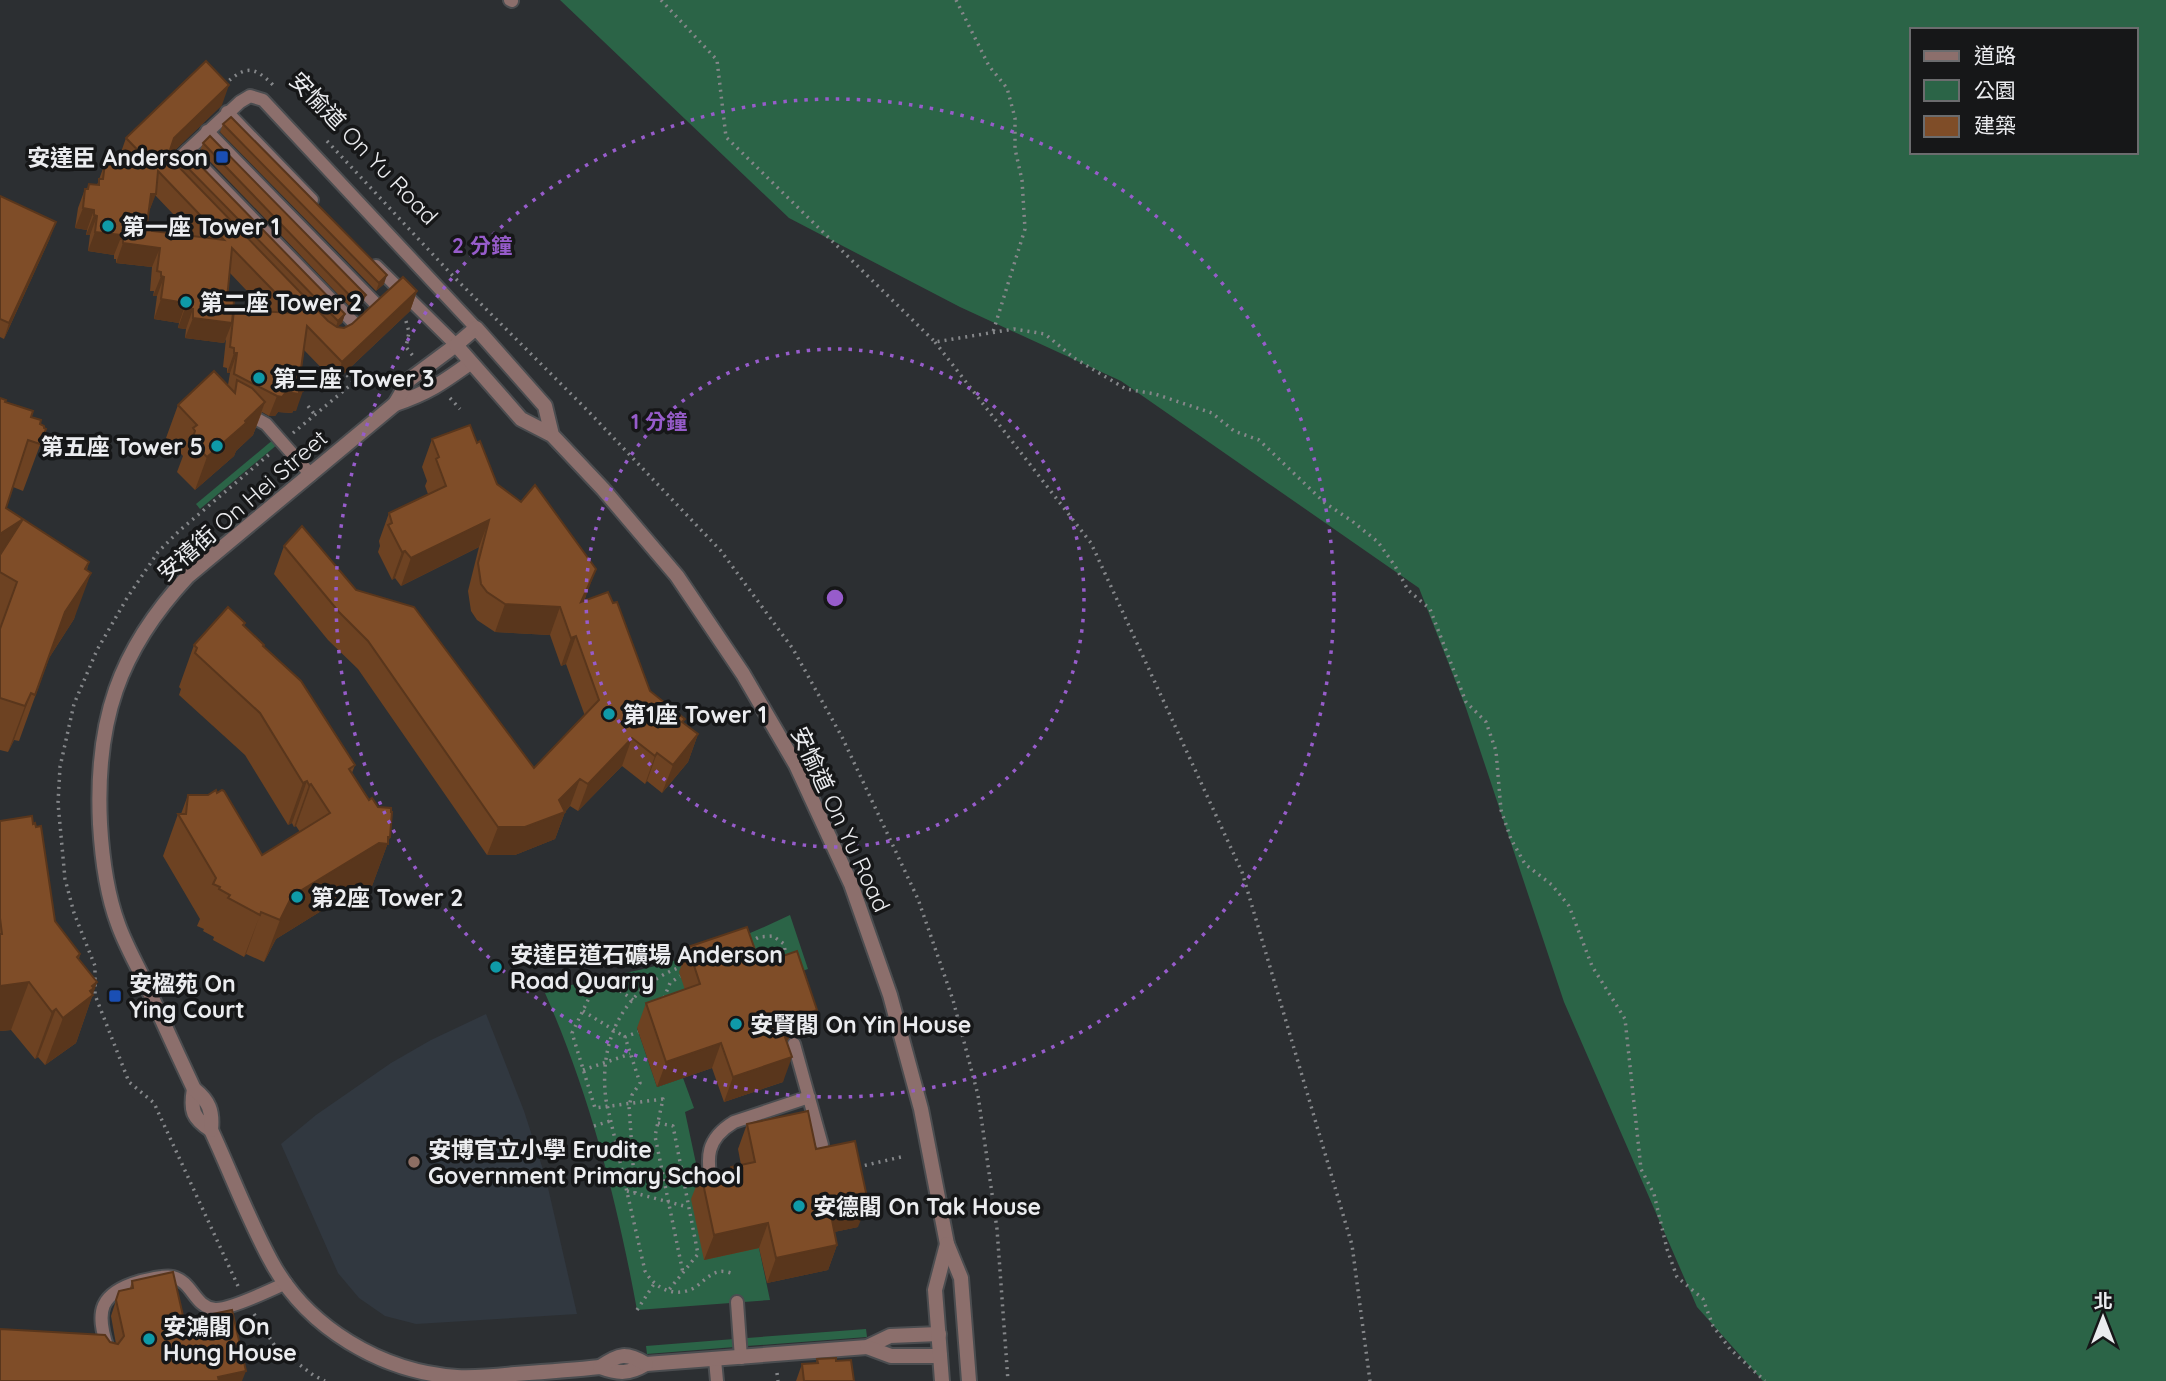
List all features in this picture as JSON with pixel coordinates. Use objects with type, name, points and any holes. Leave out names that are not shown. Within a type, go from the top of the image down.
[{"type":"street","name":"安禧街 On Hei Street","points":[[476,328],[410,380],[395,404],[207,560],[171,594],[130,656],[119,679],[104,729],[99,785],[101,845],[108,892],[118,925],[194,1089],[206,1099],[213,1115],[211,1130],[271,1262],[302,1304],[342,1338],[365,1351],[410,1369],[433,1374],[482,1377],[600,1367],[624,1373],[632,1372],[646,1364],[867,1347],[890,1336],[965,1333]]},
{"type":"street","name":"安愉道 On Yu Road","points":[[476,328],[545,406],[552,435]]},
{"type":"street","name":"安愉道 On Yu Road","points":[[456,345],[522,419],[552,435],[603,488],[677,576],[743,674],[796,765],[851,884],[890,995],[921,1109],[947,1244],[961,1278],[969,1381]]},
{"type":"street","points":[[470,363],[492,347]]},
{"type":"street","name":"安禧街 On Hei Street","points":[[395,404],[421,396],[470,363]]},
{"type":"street","name":"安愉道 On Yu Road","points":[[942,1381],[935,1290],[947,1244]]},
{"type":"street","name":"安禧街 On Hei Street","points":[[867,1347],[891,1356],[966,1354]]},
{"type":"lane","points":[[184,187],[171,171],[173,164],[227,112],[247,97],[263,100],[476,328]]},
{"type":"lane","points":[[227,112],[320,208]]},
{"type":"lane","points":[[207,131],[361,317]]},
{"type":"lane","points":[[187,151],[361,317]]},
{"type":"lane","name":"安愉道 On Yu Road","points":[[367,256],[456,345]]},
{"type":"lane","points":[[361,317],[395,285]]},
{"type":"lane","points":[[235,408],[266,424],[311,475]]},
{"type":"lane","points":[[793,1044],[822,1145]]},
{"type":"lane","points":[[713,1194],[708,1156],[711,1146],[724,1128],[734,1122],[809,1097]]},
{"type":"lane","points":[[109,1352],[101,1328],[102,1311],[110,1296],[127,1285],[164,1276],[173,1277],[187,1285],[195,1298],[207,1307],[222,1309],[243,1296],[286,1283]]},
{"type":"lane","points":[[737,1303],[740,1358]]},
{"type":"lane","points":[[715,1360],[717,1381]]},
{"type":"path","points":[[661,0],[717,61],[726,137],[935,342],[1091,543],[1242,872],[1352,1245],[1370,1381]]},
{"type":"path","points":[[956,0],[989,66],[1007,88],[1015,118],[1015,149],[1022,180],[1025,229],[993,332]]},
{"type":"path","name":"安愉道 On Yu Road","points":[[265,77],[279,91]]},
{"type":"path","name":"安愉道 On Yu Road","points":[[326,140],[519,341]]},
{"type":"path","points":[[405,319],[409,332],[406,347],[415,357]]},
{"type":"path","points":[[935,342],[1014,329],[1045,334],[1074,358],[1126,389],[1155,394],[1212,413],[1234,431],[1259,440],[1325,503],[1378,542],[1408,590],[1430,609],[1466,702],[1486,722],[1496,751],[1501,810],[1511,839],[1525,864],[1552,885],[1569,906],[1592,966],[1625,1019],[1641,1169],[1654,1194],[1667,1249],[1677,1277],[1703,1299],[1713,1326],[1730,1349],[1765,1381]]},
{"type":"path","points":[[338,366],[360,389]]},
{"type":"path","name":"安禧街 On Hei Street","points":[[289,437],[353,383]]},
{"type":"path","points":[[449,397],[460,410]]},
{"type":"path","points":[[308,406],[315,415]]},
{"type":"path","name":"安禧街 On Hei Street","points":[[276,448],[178,531],[158,552],[127,598],[97,650],[74,704],[60,767],[58,812],[65,879],[74,914],[95,965],[95,995],[129,1082],[154,1103],[243,1296],[275,1346],[325,1381]]},
{"type":"path","points":[[748,943],[766,936],[779,939],[786,951],[785,965]]},
{"type":"path","points":[[689,965],[660,977],[645,987],[633,1000],[613,1030],[607,1047],[603,1082],[645,1271],[654,1284],[668,1291],[683,1292],[717,1272],[735,1274]]},
{"type":"path","points":[[664,1006],[666,988],[680,976]]},
{"type":"path","points":[[633,1000],[611,984],[591,993],[572,1033],[595,1108],[663,1099],[655,1136],[683,1273]]},
{"type":"path","points":[[583,1012],[625,1037],[640,1083],[630,1103],[635,1193]]},
{"type":"path","points":[[625,1037],[638,1032]]},
{"type":"path","points":[[583,1070],[630,1054]]},
{"type":"path","points":[[594,1126],[610,1121]]},
{"type":"path","points":[[658,1123],[673,1126],[698,1254],[668,1291]]},
{"type":"path","points":[[846,1169],[901,1157]]},
{"type":"path","points":[[626,1191],[688,1207]]},
{"type":"path","points":[[637,1310],[654,1284]]},
{"type":"path","points":[[777,1373],[778,1381]]},
{"type":"shaded area","name":"安博官立小學 Erudite Government Primary School","points":[[486,1014],[524,1111],[546,1179],[577,1314],[416,1324],[385,1316],[359,1298],[338,1273],[281,1144],[316,1115],[391,1063],[431,1040]]},
{"type":"green space","points":[[560,0],[2166,0],[2166,1381],[1763,1381],[1697,1307],[1564,1002],[1466,708],[1419,588],[1121,381],[960,307],[789,218]]},
{"type":"green space","points":[[274,439],[278,444],[200,509],[196,504]]},
{"type":"green space","points":[[790,915],[808,969],[637,1028],[657,1087],[683,1078],[694,1108],[685,1112],[703,1196],[759,1248],[770,1300],[637,1310],[621,1229],[589,1109],[545,993],[690,956]]},
{"type":"green space","points":[[866,1329],[867,1337],[747,1346],[747,1338]]},
{"type":"green space","points":[[734,1339],[735,1347],[647,1354],[646,1346]]},
{"type":"building","points":[[206,61],[229,85],[174,138],[170,150],[173,161],[328,321],[337,327],[344,328],[352,324],[403,277],[417,291],[342,362],[307,326],[300,376],[305,376],[303,391],[299,391],[299,394],[286,392],[282,397],[277,396],[234,374],[237,353],[230,347],[234,310],[295,313],[232,248],[227,299],[234,300],[232,323],[193,318],[193,309],[185,308],[186,303],[161,299],[164,277],[157,271],[160,248],[123,243],[122,235],[95,232],[97,216],[94,215],[94,210],[83,208],[85,189],[88,189],[89,184],[99,185],[99,179],[103,179],[105,163],[155,168],[126,138]],"holes":[[[158,171],[224,240],[152,231],[153,225],[147,224],[151,194],[156,194]]]},
{"type":"building","points":[[231,117],[387,275],[379,283],[223,124]]},
{"type":"building","points":[[210,136],[366,295],[357,303],[203,143]]},
{"type":"building","points":[[190,155],[345,314],[338,321],[183,163]]},
{"type":"building","points":[[0,196],[56,222],[9,323],[0,319]]},
{"type":"building","points":[[214,371],[235,393],[237,380],[252,388],[265,402],[246,423],[207,457],[189,439],[197,425],[178,405]]},
{"type":"building","points":[[0,398],[33,411],[31,417],[41,420],[40,424],[46,429],[40,444],[28,440],[6,508],[23,519],[0,534]]},
{"type":"building","points":[[470,425],[477,443],[480,441],[497,484],[521,502],[535,485],[596,569],[581,602],[608,592],[613,603],[617,602],[650,691],[685,719],[682,722],[698,734],[673,765],[657,753],[655,756],[632,738],[588,784],[580,779],[559,800],[565,812],[525,827],[498,827],[368,641],[339,612],[284,546],[302,526],[356,590],[414,607],[534,768],[599,700],[576,636],[571,638],[560,607],[505,604],[487,592],[481,584],[478,563],[489,520],[411,558],[405,551],[402,552],[388,525],[392,523],[389,513],[446,486],[432,439]]},
{"type":"building","points":[[23,519],[89,562],[85,569],[91,573],[65,612],[35,695],[31,693],[25,706],[0,698],[0,629],[17,582],[0,572],[0,555]]},
{"type":"building","points":[[228,607],[263,646],[301,681],[355,765],[349,769],[369,800],[372,798],[378,807],[391,808],[392,812],[388,844],[379,843],[292,896],[280,920],[261,912],[260,915],[228,898],[230,895],[213,884],[216,878],[178,814],[186,814],[188,795],[208,795],[222,790],[262,855],[330,813],[311,784],[307,781],[303,783],[260,713],[195,653],[197,648],[194,645]]},
{"type":"building","points":[[32,816],[33,824],[35,823],[36,827],[41,826],[55,921],[80,954],[77,957],[97,982],[90,991],[93,995],[63,1018],[56,1009],[52,1012],[29,982],[0,986],[0,821]]},
{"type":"building","points":[[747,927],[760,964],[797,951],[817,1010],[809,1013],[800,1011],[795,1018],[780,1023],[792,1057],[733,1077],[721,1043],[666,1062],[646,1003],[700,984],[688,947]]},
{"type":"building","points":[[808,1111],[816,1149],[855,1141],[868,1202],[830,1210],[837,1245],[776,1258],[768,1223],[714,1235],[701,1174],[714,1171],[719,1177],[724,1177],[731,1167],[755,1162],[747,1124]]},
{"type":"building","points":[[173,1272],[184,1320],[232,1310],[246,1371],[218,1377],[219,1381],[0,1381],[0,1329],[105,1335],[110,1342],[118,1344],[124,1336],[116,1300],[119,1291],[133,1288],[132,1281]]},
{"type":"building","points":[[836,1358],[836,1361],[851,1360],[854,1381],[804,1381],[802,1364],[818,1363],[817,1359]]},
{"type":"place","name":"安達臣 Anderson","points":[[222,157]]},
{"type":"place","name":"第一座 Tower 1","points":[[108,226]]},
{"type":"place","name":"第二座 Tower 2","points":[[186,302]]},
{"type":"place","name":"第三座 Tower 3","points":[[259,378]]},
{"type":"place","name":"第五座 Tower 5","points":[[217,446]]},
{"type":"place","name":"第1座 Tower 1","points":[[609,714]]},
{"type":"place","name":"第2座 Tower 2","points":[[297,897]]},
{"type":"place","name":"安達臣道石礦場 Anderson Road Quarry","points":[[496,967]]},
{"type":"place","name":"安楹苑 On Ying Court","points":[[115,996]]},
{"type":"place","name":"安賢閣 On Yin House","points":[[736,1024]]},
{"type":"place","name":"安博官立小學 Erudite Government Primary School","points":[[414,1162]]},
{"type":"place","name":"安德閣 On Tak House","points":[[799,1206]]},
{"type":"place","name":"安鴻閣 On Hung House","points":[[149,1339]]}]
